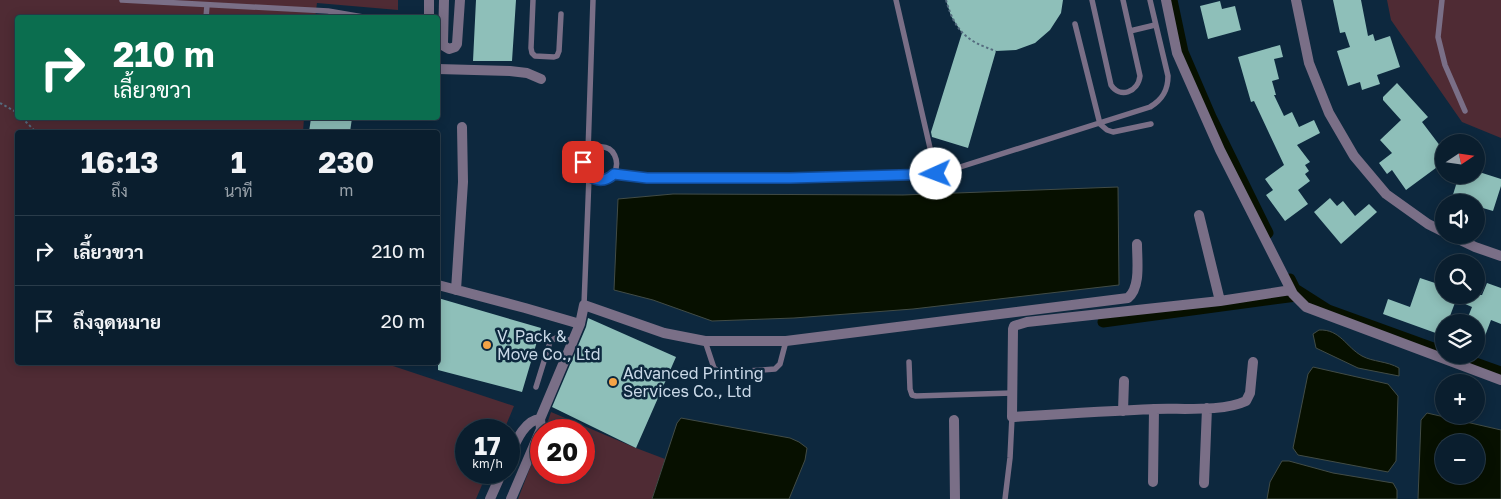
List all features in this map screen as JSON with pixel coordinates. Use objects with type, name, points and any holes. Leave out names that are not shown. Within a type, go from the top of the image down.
[{"type":"street","points":[[429,0],[429,15]]},
{"type":"street","points":[[444,0],[443,43],[449,49],[457,44],[460,0]]},
{"type":"street","points":[[1166,0],[1177,53],[1220,150],[1292,292],[1306,307],[1501,380]]},
{"type":"street","points":[[1296,0],[1314,78],[1329,113],[1354,156],[1386,194],[1435,228]]},
{"type":"street","points":[[440,69],[510,71],[527,73],[542,78]]},
{"type":"street","points":[[456,290],[463,182],[462,127]]},
{"type":"street","points":[[1199,215],[1220,301]]},
{"type":"street","points":[[540,419],[580,324],[584,305],[664,333],[705,341],[786,341],[1128,298],[1133,294],[1136,286],[1137,244]]},
{"type":"street","points":[[1467,244],[1501,256]]},
{"type":"street","points":[[440,286],[580,324]]},
{"type":"street","points":[[1253,362],[1250,393],[1246,401],[1238,404],[1207,408],[1012,417],[1014,326],[1027,322],[1292,292]]},
{"type":"street","points":[[1123,411],[1124,381]]},
{"type":"street","points":[[1204,483],[1207,408]]},
{"type":"street","points":[[1153,482],[1154,409]]},
{"type":"street","points":[[954,420],[955,499]]},
{"type":"street","points":[[520,436],[530,422]]},
{"type":"street","points":[[511,499],[530,453]]},
{"type":"street","points":[[490,499],[497,484]]},
{"type":"lane","points":[[122,0],[328,11],[346,15]]},
{"type":"lane","points":[[534,0],[531,48],[535,56],[557,56],[559,52],[561,14]]},
{"type":"lane","points":[[588,152],[598,146],[609,149],[616,158],[617,164],[614,174],[605,180],[594,180],[586,173],[583,162],[588,152],[593,0]]},
{"type":"lane","points":[[896,0],[936,174]]},
{"type":"lane","points":[[1092,0],[1111,85],[1114,89],[1123,92],[1133,90],[1139,82],[1140,76],[1123,0]]},
{"type":"lane","points":[[614,174],[647,178],[790,178],[936,174],[1150,108],[1165,94],[1168,76],[1150,0]]},
{"type":"lane","points":[[1442,0],[1438,36],[1446,65],[1465,111]]},
{"type":"lane","points":[[206,15],[207,5]]},
{"type":"lane","points":[[1075,24],[1100,124],[1106,130],[1113,132],[1151,124]]},
{"type":"lane","points":[[1130,31],[1155,25]]},
{"type":"lane","points":[[584,305],[589,177]]},
{"type":"lane","points":[[536,387],[550,342],[557,337],[573,341]]},
{"type":"lane","points":[[705,341],[714,368],[722,373],[775,369],[780,364],[786,341]]},
{"type":"lane","points":[[909,362],[912,395],[1012,393]]},
{"type":"lane","points":[[1005,499],[1012,417]]},
{"type":"path","points":[[946,0],[951,16],[962,33],[977,44],[996,51]]},
{"type":"path","points":[[0,103],[15,111]]},
{"type":"path","points":[[24,120],[34,130]]},
{"type":"shaded area","points":[[0,0],[398,0],[398,10],[317,3],[315,15],[15,15],[15,120],[304,120],[303,130],[15,130],[15,365],[390,365],[514,406],[509,419],[455,419],[455,484],[482,484],[476,499],[0,499]]},
{"type":"shaded area","points":[[1387,0],[1501,0],[1501,138],[1462,122],[1391,20]]},
{"type":"shaded area","points":[[1118,187],[1119,285],[913,309],[794,318],[712,321],[653,300],[614,290],[618,199],[673,194],[903,195]]},
{"type":"shaded area","points":[[1319,330],[1326,330],[1338,335],[1362,356],[1399,368],[1399,376],[1358,368],[1316,348],[1313,334]]},
{"type":"shaded area","points":[[1313,367],[1388,384],[1398,396],[1396,461],[1388,472],[1298,455],[1293,448],[1308,374]]},
{"type":"shaded area","points":[[551,412],[568,419],[549,419]]},
{"type":"shaded area","points":[[1427,413],[1435,415],[1435,424],[1475,424],[1501,430],[1501,499],[1418,499],[1421,420]]},
{"type":"shaded area","points":[[681,418],[790,438],[807,448],[805,460],[789,499],[652,499],[677,423]]},
{"type":"shaded area","points":[[595,431],[665,459],[652,499],[518,499],[530,468],[530,484],[595,484]]},
{"type":"shaded area","points":[[1282,461],[1289,461],[1333,473],[1393,483],[1397,490],[1397,499],[1267,499],[1270,482]]},
{"type":"building","points":[[476,0],[516,0],[512,61],[473,61]]},
{"type":"building","points":[[946,0],[1063,0],[1061,13],[1050,30],[1035,43],[1016,50],[996,51],[968,148],[932,137],[931,132],[962,33],[951,16]]},
{"type":"building","points":[[1333,0],[1361,0],[1368,36],[1373,34],[1375,41],[1390,36],[1400,67],[1377,75],[1380,84],[1362,90],[1360,82],[1348,86],[1337,51],[1350,47],[1345,32],[1340,33]]},
{"type":"building","points":[[1220,1],[1222,9],[1235,6],[1241,30],[1208,39],[1200,6]]},
{"type":"building","points":[[1280,45],[1283,57],[1274,59],[1279,79],[1272,81],[1276,95],[1274,95],[1284,116],[1292,112],[1299,127],[1314,120],[1320,133],[1297,145],[1310,162],[1305,165],[1309,171],[1305,174],[1310,181],[1298,190],[1308,204],[1285,221],[1266,195],[1273,190],[1265,179],[1284,165],[1254,101],[1251,102],[1238,57]]},
{"type":"building","points":[[1397,83],[1428,117],[1422,122],[1435,139],[1435,169],[1406,190],[1392,170],[1387,174],[1379,163],[1392,153],[1380,140],[1401,120],[1383,100],[1383,97]]},
{"type":"building","points":[[311,120],[352,120],[350,130],[309,130]]},
{"type":"building","points":[[1485,174],[1501,179],[1501,186],[1493,211],[1485,209],[1485,194],[1453,194],[1456,184],[1485,184]]},
{"type":"building","points":[[1330,198],[1337,206],[1343,201],[1355,216],[1369,204],[1377,212],[1341,244],[1314,212]]},
{"type":"building","points":[[1420,278],[1435,283],[1435,304],[1454,304],[1451,314],[1435,314],[1435,333],[1383,314],[1388,299],[1410,307]]},
{"type":"building","points":[[1487,283],[1501,288],[1501,324],[1491,320],[1485,336],[1485,314],[1469,314],[1472,307],[1465,304],[1485,304],[1485,288]]},
{"type":"building","name":"V. Pack & Move Co., Ltd","points":[[440,299],[541,328],[522,392],[438,370],[438,365],[440,365]]},
{"type":"building","name":"Advanced Printing Services Co., Ltd","points":[[588,318],[676,357],[636,448],[595,428],[595,419],[577,419],[552,407],[586,327]]},
{"type":"waterway","points":[[1172,0],[1183,52],[1211,117],[1268,233]]},
{"type":"waterway","points":[[1290,279],[1295,289],[1328,310],[1435,349]]},
{"type":"waterway","points":[[1103,322],[1304,295]]},
{"type":"waterway","points":[[1478,364],[1501,372]]},
{"type":"place","name":"V. Pack & Move Co., Ltd","points":[[487,345]]},
{"type":"place","name":"Advanced Printing Services Co., Ltd","points":[[613,382]]},
{"type":"route","points":[[583,162],[589,177],[599,181],[610,178],[614,174],[647,178],[790,178],[936,174]]}]
